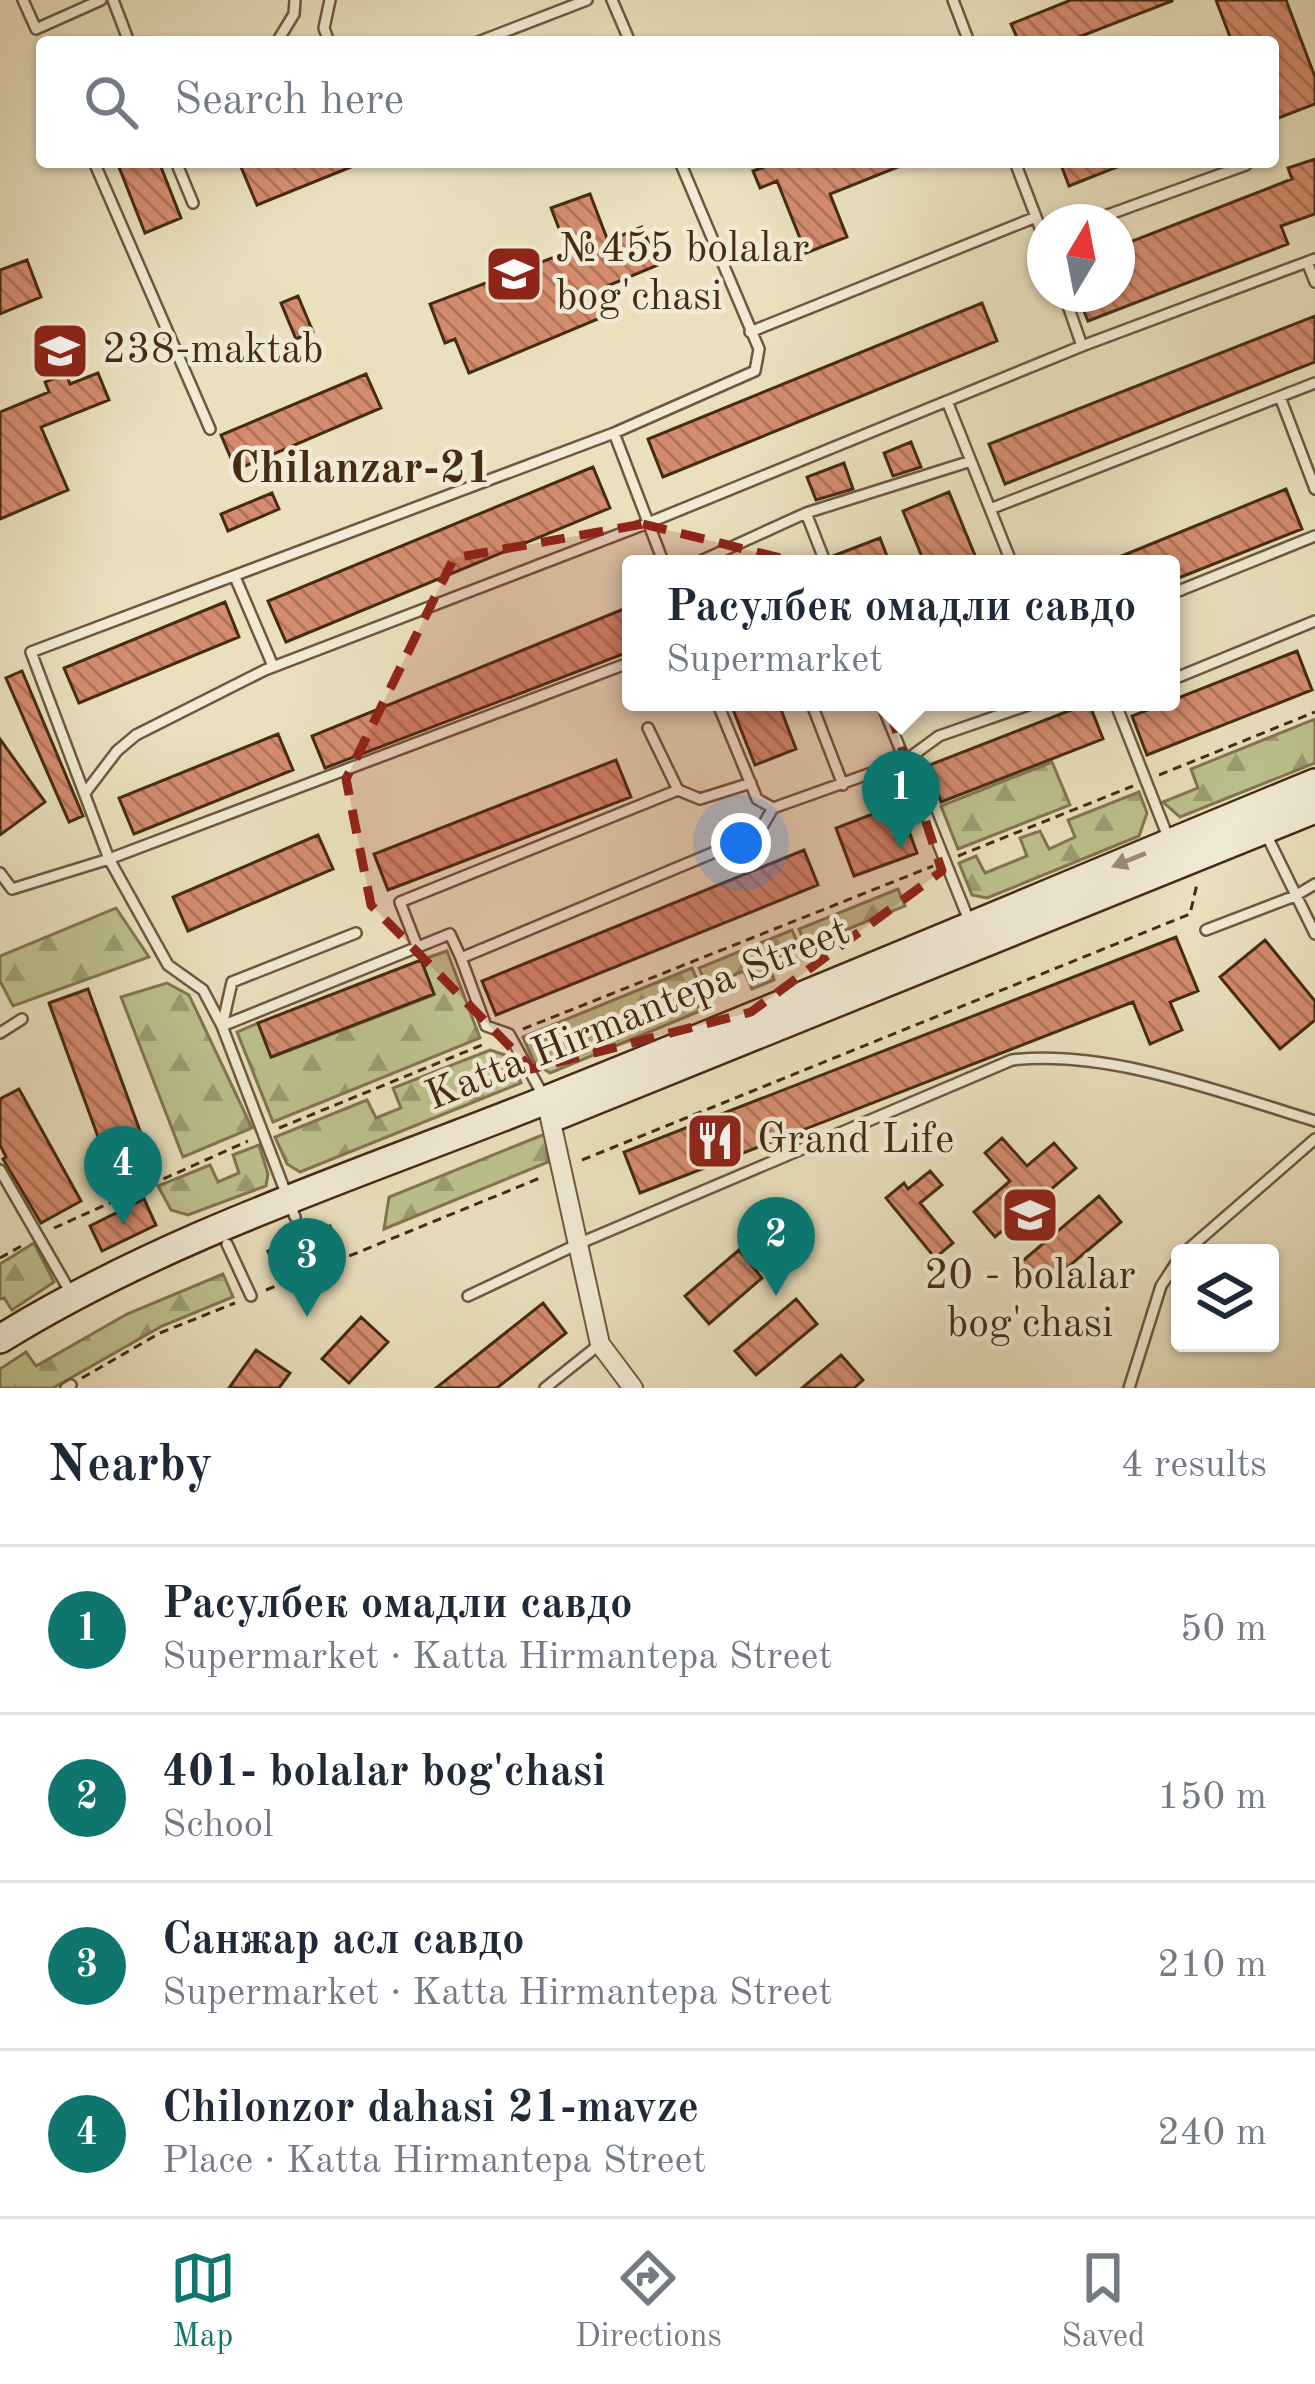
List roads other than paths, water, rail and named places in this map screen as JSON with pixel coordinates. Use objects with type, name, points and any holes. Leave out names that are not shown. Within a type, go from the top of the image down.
[{"type":"main road","name":"Katta Hirmаntepa Street","points":[[975,935],[1170,843],[1315,784]]},
{"type":"main road","name":"Katta Hirmаntepa Street","points":[[0,1339],[72,1295],[166,1250],[292,1209],[975,935],[1315,809]]},
{"type":"main road","name":"Katta Hirmаntepa Street","points":[[0,1357],[119,1289],[227,1244],[292,1209]]},
{"type":"street","points":[[549,1109],[600,1344],[633,1388]]},
{"type":"lane","points":[[23,0],[39,36]]},
{"type":"lane","points":[[36,29],[101,0]]},
{"type":"lane","points":[[113,0],[127,36]]},
{"type":"lane","points":[[281,36],[294,14],[295,0]]},
{"type":"lane","points":[[327,36],[330,0]]},
{"type":"lane","points":[[494,36],[587,0]]},
{"type":"lane","points":[[612,0],[627,36]]},
{"type":"lane","points":[[967,36],[954,3],[972,0]]},
{"type":"lane","points":[[97,168],[209,429]]},
{"type":"lane","points":[[178,168],[193,203]]},
{"type":"lane","points":[[292,1209],[222,1026],[203,989],[168,965],[109,859],[32,652],[614,433],[754,371],[758,349],[682,168]]},
{"type":"lane","points":[[1017,168],[1031,204]]},
{"type":"lane","points":[[1135,205],[1238,168]]},
{"type":"lane","points":[[750,332],[1027,221]]},
{"type":"lane","points":[[85,793],[117,751],[136,735],[273,666],[648,523],[1082,346],[1311,261],[1315,282]]},
{"type":"lane","points":[[1070,312],[1082,346]]},
{"type":"lane","points":[[990,509],[1315,383]]},
{"type":"lane","points":[[1280,397],[1315,489]]},
{"type":"lane","points":[[947,401],[1008,555]]},
{"type":"lane","points":[[614,433],[660,555]]},
{"type":"lane","points":[[714,555],[806,513],[971,461]]},
{"type":"lane","points":[[806,513],[822,555]]},
{"type":"lane","points":[[1180,590],[1315,536]]},
{"type":"lane","points":[[235,577],[273,666]]},
{"type":"lane","points":[[1180,676],[1315,621]]},
{"type":"lane","points":[[0,873],[12,889],[109,859],[622,665]]},
{"type":"lane","points":[[721,711],[757,800],[773,808]]},
{"type":"lane","points":[[815,711],[843,785]]},
{"type":"lane","points":[[885,711],[975,935]]},
{"type":"lane","points":[[460,958],[758,834],[773,808],[905,761],[939,736],[1011,711]]},
{"type":"lane","points":[[1119,711],[1170,843]]},
{"type":"lane","points":[[648,728],[678,790],[700,799],[752,783]]},
{"type":"lane","points":[[417,946],[400,902],[678,790]]},
{"type":"lane","points":[[1264,830],[1315,934]]},
{"type":"lane","points":[[1206,930],[1315,884]]},
{"type":"lane","points":[[222,1026],[232,982],[356,932]]},
{"type":"lane","points":[[222,1026],[450,934],[486,1026],[509,1034],[549,1109]]},
{"type":"lane","points":[[0,1033],[22,1019]]},
{"type":"lane","points":[[468,1296],[578,1244],[1012,1060],[1044,1057],[1102,1065],[1190,1084],[1315,1121]]},
{"type":"lane","points":[[1195,1244],[1315,1138]]},
{"type":"lane","points":[[0,1170],[72,1295]]},
{"type":"lane","points":[[227,1244],[251,1296]]},
{"type":"lane","points":[[1129,1388],[1161,1286],[1171,1271]]},
{"type":"lane","points":[[544,1388],[600,1344]]},
{"type":"place","name":"№455 bolalar bog'chasi","points":[[514,274]]},
{"type":"place","name":"238-maktab","points":[[60,351]]},
{"type":"place","name":"Расулбек омадли савдо","points":[[901,849]]},
{"type":"place","name":"Grand Life","points":[[715,1141]]},
{"type":"place","name":"20 - bolalar bog'chasi","points":[[1030,1215]]},
{"type":"place","name":"Chilonzor dahasi 21-mavze","points":[[123,1225]]},
{"type":"place","name":"401- bolalar bog'chasi","points":[[776,1296]]},
{"type":"place","name":"Санжар асл савдо","points":[[307,1317]]},
{"type":"district","name":"Chilanzar-21","points":[[361,470]]}]
